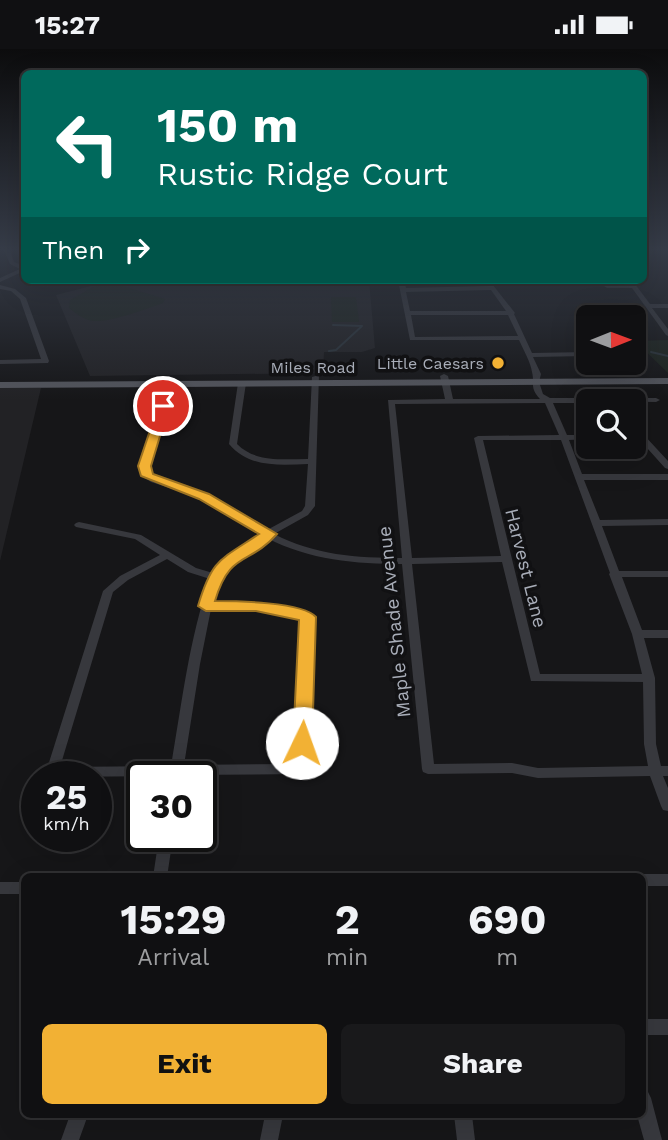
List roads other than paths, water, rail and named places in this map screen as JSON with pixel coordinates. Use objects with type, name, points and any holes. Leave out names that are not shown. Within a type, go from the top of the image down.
[{"type":"main road","name":"Miles Road","points":[[538,380],[668,375]]},
{"type":"main road","name":"Miles Road","points":[[0,380],[170,381],[317,376],[444,379]]},
{"type":"main road","name":"Miles Road","points":[[170,381],[242,383],[317,376],[668,381]]},
{"type":"main road","name":"Miles Road","points":[[0,385],[29,382]]},
{"type":"street","points":[[0,362],[45,361],[24,299]]},
{"type":"street","points":[[405,299],[412,339],[522,338]]},
{"type":"street","points":[[502,299],[512,313],[538,380],[550,395],[548,401],[638,634],[649,678],[650,744],[661,771],[668,806]]},
{"type":"street","points":[[642,299],[668,334]]},
{"type":"street","points":[[647,306],[668,306]]},
{"type":"street","points":[[408,313],[512,313]]},
{"type":"street","points":[[528,355],[576,354]]},
{"type":"street","points":[[178,761],[206,606],[214,577],[236,554],[305,513],[310,506],[317,376]]},
{"type":"street","points":[[444,379],[449,401]]},
{"type":"street","points":[[170,381],[144,466],[148,476],[204,496],[294,547],[316,554],[353,559],[505,559]]},
{"type":"street","points":[[242,383],[233,444],[239,453],[266,461],[313,461]]},
{"type":"street","name":"Maple Shade Avenue","points":[[656,400],[391,402],[428,769],[512,768],[538,773],[661,771]]},
{"type":"street","points":[[564,437],[576,437]]},
{"type":"street","name":"Harvest Lane","points":[[564,437],[478,438],[535,678],[649,678]]},
{"type":"street","points":[[646,442],[668,465]]},
{"type":"street","points":[[578,477],[668,477]]},
{"type":"street","points":[[596,523],[668,522]]},
{"type":"street","points":[[79,525],[138,537],[192,570],[214,577]]},
{"type":"street","points":[[126,773],[52,772],[108,591],[124,578],[168,555]]},
{"type":"street","points":[[614,574],[668,574]]},
{"type":"street","points":[[206,606],[256,606],[308,617],[301,769],[217,772]]},
{"type":"street","points":[[638,634],[668,634]]},
{"type":"street","points":[[161,873],[164,852]]},
{"type":"street","points":[[646,880],[668,880]]},
{"type":"street","points":[[0,888],[21,888]]},
{"type":"street","points":[[646,1027],[668,1027]]},
{"type":"street","points":[[646,1113],[653,1140]]},
{"type":"street","points":[[70,1140],[78,1118]]},
{"type":"street","points":[[269,1140],[273,1118]]},
{"type":"street","points":[[463,1118],[466,1140]]},
{"type":"waterway","points":[[329,351],[336,350],[362,326],[333,325]]},
{"type":"waterway","points":[[651,352],[668,356]]},
{"type":"place","name":"Little Caesars","points":[[498,363]]}]
